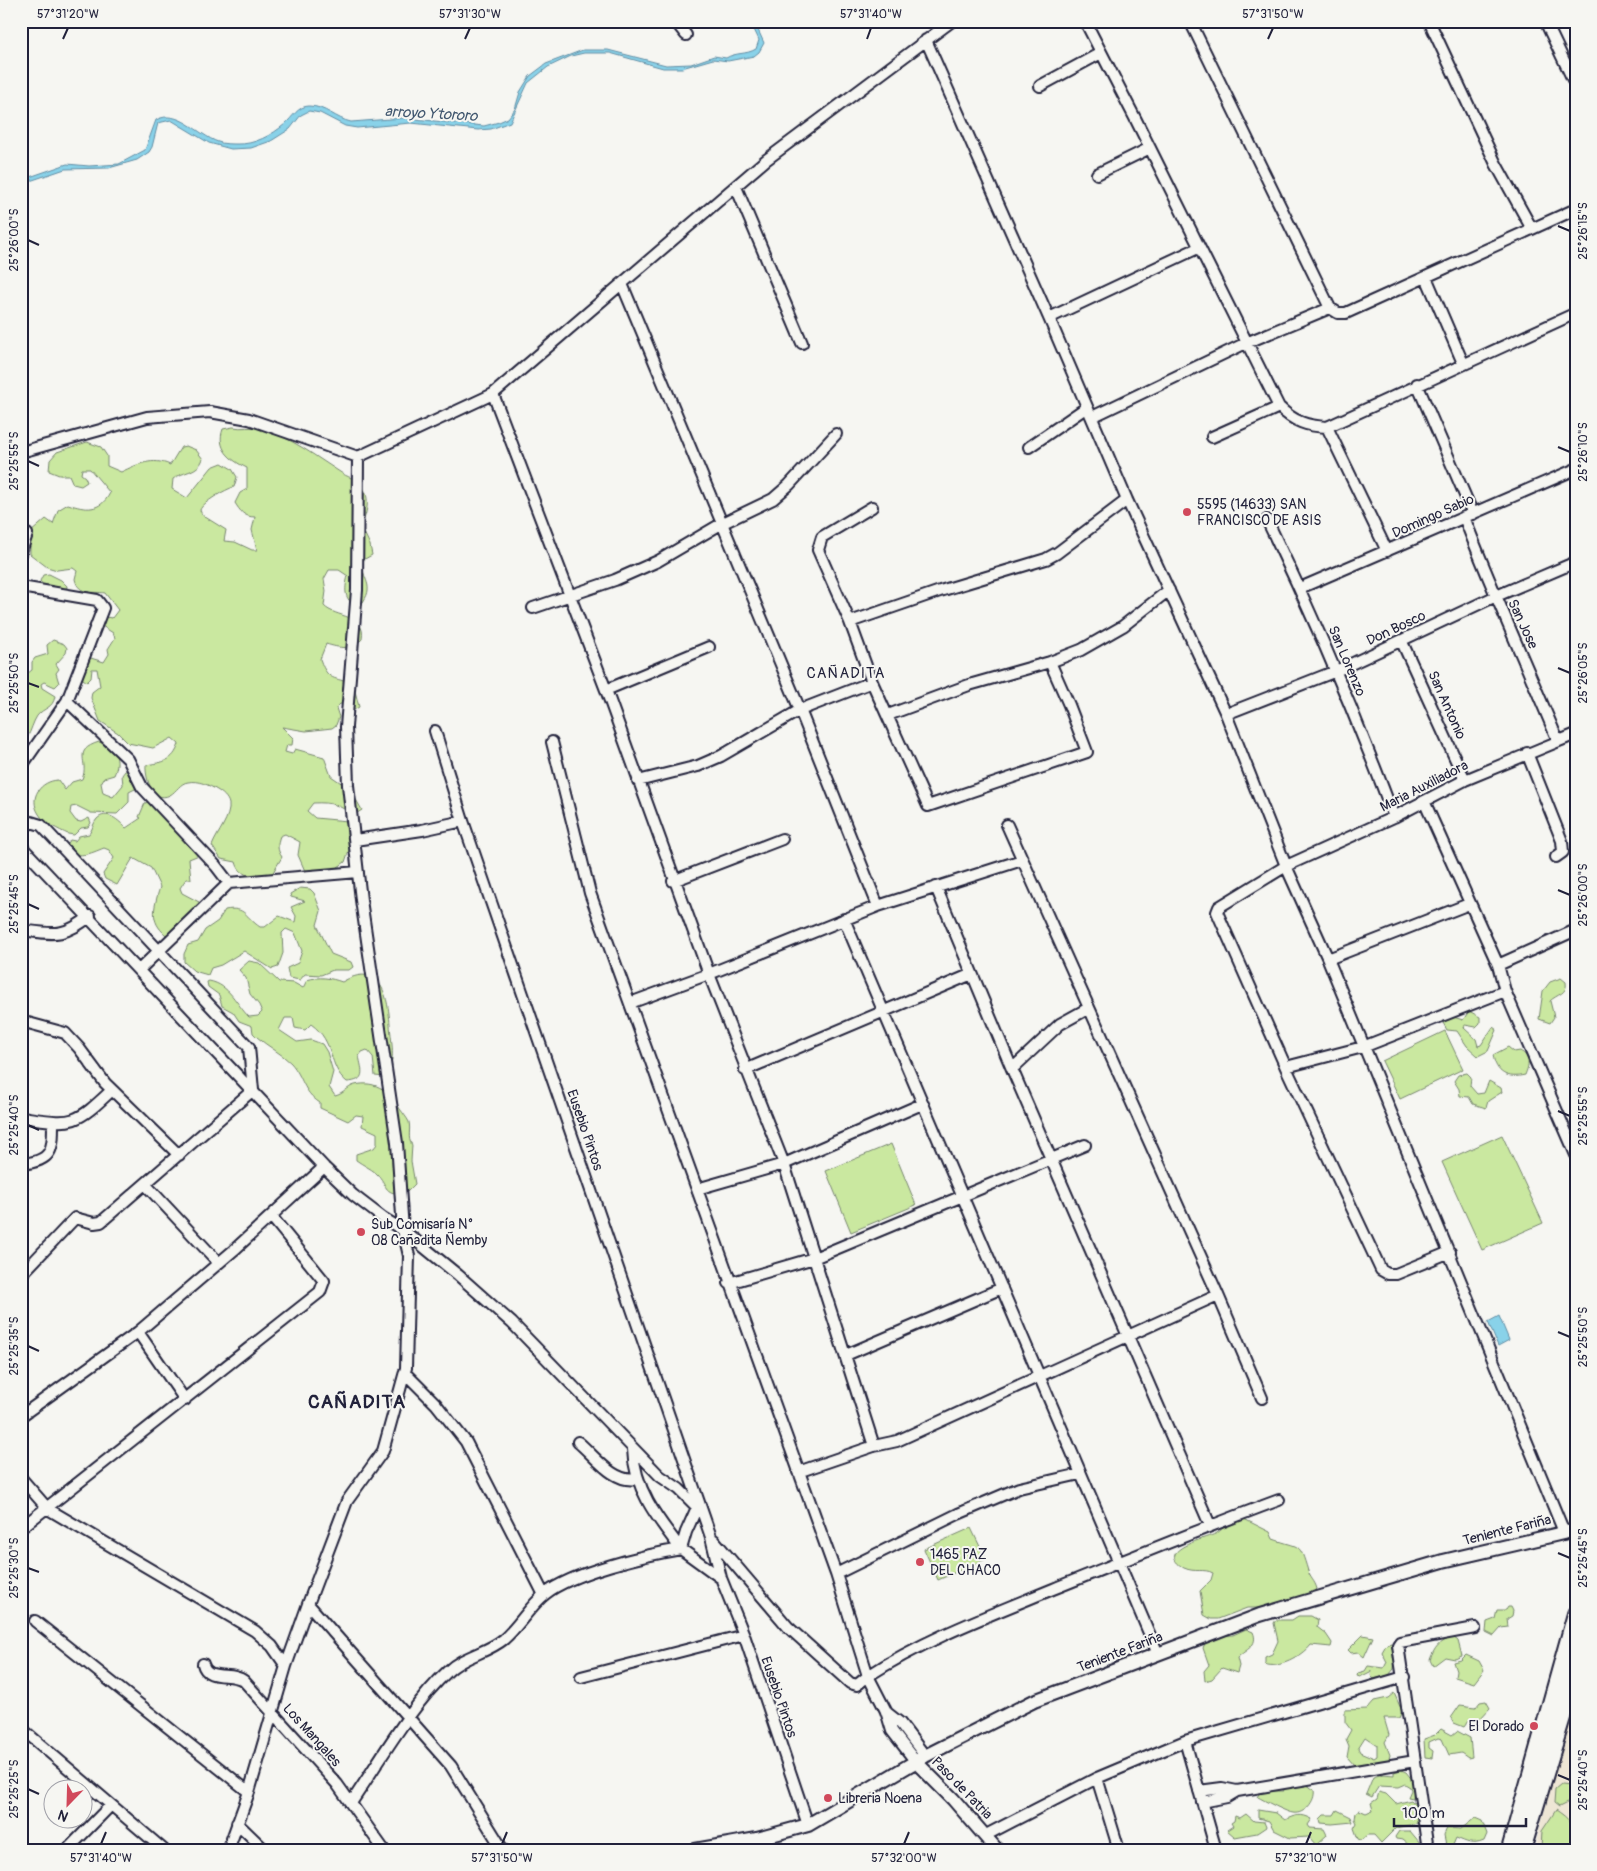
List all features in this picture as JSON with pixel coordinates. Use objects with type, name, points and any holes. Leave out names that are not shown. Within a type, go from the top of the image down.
[{"type":"highway","points":[[1510,1850],[1576,1614]]},
{"type":"highway","points":[[1522,1850],[1576,1671]]},
{"type":"street","points":[[675,21],[686,35]]},
{"type":"street","points":[[21,452],[147,417],[210,412],[249,419],[358,457],[493,394],[766,160],[952,21]]},
{"type":"street","points":[[1084,21],[1150,148],[1198,248],[1279,407],[1293,419],[1306,426],[1327,427],[1417,384],[1576,313]]},
{"type":"street","points":[[1190,21],[1330,308],[1338,313],[1346,313],[1576,210]]},
{"type":"street","points":[[1429,21],[1496,164],[1532,229]]},
{"type":"street","points":[[1545,21],[1576,86]]},
{"type":"street","points":[[926,40],[1127,500],[1226,714],[1286,866],[1328,959],[1363,1047],[1570,1530]]},
{"type":"street","points":[[1040,86],[1101,53]]},
{"type":"street","points":[[1097,174],[1150,148]]},
{"type":"street","points":[[736,187],[802,344]]},
{"type":"street","points":[[1049,318],[1198,248]]},
{"type":"street","points":[[1426,277],[1463,363]]},
{"type":"street","points":[[622,284],[800,710],[878,906]]},
{"type":"street","points":[[1092,417],[1246,343],[1330,308]]},
{"type":"street","name":"San Jose","points":[[1417,384],[1468,516],[1494,597],[1516,638],[1558,741]]},
{"type":"street","points":[[493,394],[606,690],[673,881],[745,1070],[784,1164],[874,1446]]},
{"type":"street","points":[[1029,447],[1087,407]]},
{"type":"street","points":[[1212,437],[1279,407]]},
{"type":"street","points":[[1327,427],[1387,551]]},
{"type":"street","points":[[533,608],[615,580],[658,561],[721,524],[781,494],[836,434]]},
{"type":"street","points":[[228,1850],[249,1792],[286,1666],[308,1604],[347,1501],[384,1451],[405,1374],[409,1256],[403,1230],[398,1143],[358,872],[348,784],[346,727],[357,590],[358,457]]},
{"type":"street","name":"Domingo Sabio","points":[[1300,588],[1576,469]]},
{"type":"street","points":[[850,622],[940,591],[1046,559],[1127,500]]},
{"type":"street","points":[[872,507],[822,537],[818,550],[850,622],[872,682],[928,806],[1086,752],[1070,705],[1050,662]]},
{"type":"street","name":"San Lorenzo","points":[[1267,520],[1300,588],[1336,671],[1394,817]]},
{"type":"street","points":[[21,552],[27,534]]},
{"type":"street","name":"Don Bosco","points":[[1226,714],[1336,671],[1402,642],[1494,597],[1576,562]]},
{"type":"street","points":[[21,587],[97,600],[103,608],[67,701],[21,767]]},
{"type":"street","points":[[888,715],[969,685],[1050,662],[1081,650],[1123,626],[1168,590]]},
{"type":"street","name":"San Antonio","points":[[1402,642],[1465,780]]},
{"type":"street","points":[[606,690],[709,647]]},
{"type":"street","points":[[638,782],[698,766],[721,756],[800,710],[872,682]]},
{"type":"street","points":[[67,701],[128,759],[142,787],[216,866],[229,883]]},
{"type":"street","name":"Eusebio Pintos","points":[[435,730],[463,821],[711,1538],[721,1578],[744,1635],[808,1825]]},
{"type":"street","name":"Maria Auxiliadora","points":[[1286,1067],[1217,912],[1219,907],[1286,866],[1394,817],[1465,780],[1576,734]]},
{"type":"street","points":[[552,742],[590,893],[836,1574],[868,1676],[886,1711],[892,1731],[921,1759]]},
{"type":"street","points":[[1527,753],[1562,842],[1563,852],[1556,857]]},
{"type":"street","points":[[1424,801],[1498,965],[1505,991],[1576,1155]]},
{"type":"street","points":[[355,840],[414,832],[463,821]]},
{"type":"street","points":[[21,830],[31,822],[41,825],[159,949],[249,1048],[253,1090]]},
{"type":"street","points":[[1007,825],[1262,1398]]},
{"type":"street","points":[[673,881],[782,839]]},
{"type":"street","points":[[21,846],[90,916],[353,1195],[383,1218],[403,1230],[512,1323],[660,1476],[698,1504],[681,1549]]},
{"type":"street","points":[[630,1003],[709,974],[844,918],[1022,860]]},
{"type":"street","points":[[139,970],[229,883],[358,872]]},
{"type":"street","points":[[936,887],[1012,1069],[1210,1525]]},
{"type":"street","points":[[1328,959],[1469,904]]},
{"type":"street","points":[[21,930],[48,933],[70,932],[90,916]]},
{"type":"street","points":[[844,918],[1158,1654]]},
{"type":"street","points":[[1498,965],[1576,930]]},
{"type":"street","points":[[745,1070],[972,974]]},
{"type":"street","points":[[1450,1252],[1396,1274],[1388,1274],[1381,1270],[1374,1260],[1286,1067],[1363,1047],[1505,991]]},
{"type":"street","points":[[1012,1069],[1060,1024],[1089,1008]]},
{"type":"street","points":[[21,1021],[65,1033],[112,1090],[179,1155]]},
{"type":"street","points":[[21,1116],[66,1122],[85,1116],[112,1090]]},
{"type":"street","points":[[21,1275],[75,1218],[94,1223],[101,1222],[146,1185],[253,1090]]},
{"type":"street","points":[[697,1189],[784,1164],[922,1104]]},
{"type":"street","points":[[21,1164],[40,1162],[48,1155],[53,1141],[53,1121]]},
{"type":"street","points":[[729,1282],[814,1258],[1085,1145]]},
{"type":"street","points":[[21,1416],[138,1332],[271,1216],[324,1166]]},
{"type":"street","points":[[146,1185],[218,1262]]},
{"type":"street","points":[[21,1528],[48,1509],[324,1287],[324,1281],[271,1216]]},
{"type":"street","points":[[846,1355],[1002,1288]]},
{"type":"street","points":[[798,1472],[874,1446],[897,1441],[1218,1296]]},
{"type":"street","points":[[138,1332],[185,1400]]},
{"type":"street","points":[[405,1374],[436,1404],[466,1442],[544,1595]]},
{"type":"street","points":[[578,1442],[615,1474],[630,1480],[636,1479]]},
{"type":"street","points":[[633,1449],[636,1479],[648,1502],[681,1549],[721,1578]]},
{"type":"street","points":[[836,1574],[958,1514],[1019,1488],[1080,1474]]},
{"type":"street","points":[[21,1478],[48,1509],[264,1638],[286,1666]]},
{"type":"street","points":[[711,1538],[788,1627],[850,1683],[857,1685],[894,1660],[959,1627],[1210,1525],[1279,1500]]},
{"type":"street","name":"Teniente Fariña","points":[[695,1850],[756,1839],[808,1825],[921,1759],[1034,1701],[1260,1615],[1443,1561],[1570,1530]]},
{"type":"street","points":[[352,1803],[409,1717],[448,1671],[493,1648],[504,1639],[544,1595],[581,1576],[647,1556],[681,1549]]},
{"type":"street","points":[[308,1604],[451,1766],[503,1850]]},
{"type":"street","points":[[35,1621],[249,1792]]},
{"type":"street","points":[[1428,1850],[1404,1677],[1397,1649],[1400,1642],[1475,1628]]},
{"type":"street","points":[[581,1677],[744,1635]]},
{"type":"street","name":"Los Mangales","points":[[203,1664],[204,1670],[208,1673],[242,1679],[352,1803],[384,1850]]},
{"type":"street","points":[[986,1835],[1097,1778],[1186,1741],[1404,1677]]},
{"type":"street","points":[[21,1728],[164,1850]]},
{"type":"street","points":[[1186,1741],[1216,1850]]},
{"type":"street","name":"Paso de Patria","points":[[921,1759],[986,1835],[996,1850]]},
{"type":"street","points":[[1199,1791],[1222,1788],[1237,1791],[1415,1761]]},
{"type":"street","points":[[1097,1778],[1119,1850]]},
{"type":"street","points":[[1202,1802],[1227,1797],[1237,1791]]},
{"type":"street","points":[[67,1850],[111,1805]]},
{"type":"street","points":[[238,1824],[265,1850]]},
{"type":"street","name":"Paso de Patria","points":[[986,1835],[1006,1850]]},
{"type":"shaded area","points":[[1576,1692],[1576,1850],[1534,1850]]},
{"type":"green space","points":[[233,427],[260,428],[303,448],[358,482],[365,491],[367,501],[365,516],[361,526],[370,545],[372,555],[363,560],[368,587],[365,599],[360,606],[348,599],[346,586],[348,576],[339,570],[329,570],[324,579],[326,591],[324,606],[360,625],[362,639],[358,643],[345,648],[326,644],[320,659],[330,676],[354,687],[359,707],[352,711],[350,706],[340,704],[336,708],[339,717],[336,725],[332,728],[306,731],[282,727],[293,738],[292,745],[287,745],[285,752],[292,754],[295,749],[324,757],[331,776],[350,789],[362,810],[354,815],[335,805],[313,803],[307,811],[315,818],[348,821],[352,841],[345,862],[334,870],[317,875],[305,871],[298,855],[300,842],[285,834],[280,836],[278,844],[282,857],[272,874],[256,877],[246,874],[241,871],[236,862],[221,859],[212,846],[228,814],[229,804],[223,794],[199,782],[185,783],[170,795],[164,797],[154,793],[148,782],[146,765],[167,760],[177,750],[179,744],[172,738],[153,748],[128,743],[118,733],[100,721],[91,698],[92,692],[100,686],[97,669],[92,669],[91,678],[87,682],[79,676],[84,656],[104,662],[109,654],[108,649],[115,638],[113,633],[102,626],[101,621],[105,617],[112,618],[118,610],[105,593],[87,592],[80,588],[75,579],[77,571],[73,568],[57,570],[47,567],[30,554],[30,533],[46,519],[53,524],[58,510],[68,504],[92,508],[102,504],[110,493],[90,469],[82,469],[81,474],[87,482],[81,486],[73,484],[69,475],[59,475],[49,471],[50,460],[57,452],[87,442],[101,447],[107,456],[107,466],[121,472],[139,464],[152,462],[170,465],[181,447],[186,446],[196,450],[203,459],[201,464],[173,479],[172,489],[187,498],[212,467],[222,463],[232,469],[237,477],[234,487],[215,497],[200,510],[202,515],[226,530],[224,541],[235,542],[252,550],[257,550],[252,530],[255,517],[243,513],[235,503],[240,493],[247,489],[247,468],[226,453],[221,442],[223,429]]},
{"type":"green space","points":[[49,574],[61,580],[67,586],[66,591],[46,589],[40,581],[43,575]]},
{"type":"green space","points":[[53,640],[64,644],[67,648],[66,653],[56,664],[59,669],[56,673],[59,683],[55,687],[44,682],[41,684],[42,688],[55,696],[54,700],[50,706],[37,716],[27,738],[21,735],[24,676],[32,670],[32,662],[35,658],[48,654],[47,645]]},
{"type":"green space","points":[[99,742],[110,747],[116,754],[117,759],[114,775],[104,778],[101,783],[103,793],[113,797],[123,785],[122,775],[125,771],[130,770],[139,787],[129,792],[129,802],[117,814],[91,813],[77,806],[71,807],[70,813],[76,821],[81,822],[89,818],[91,823],[88,827],[81,828],[74,835],[68,834],[52,826],[41,817],[36,808],[36,796],[46,783],[58,780],[65,790],[72,782],[82,779],[84,773],[83,753],[91,745]]},
{"type":"green space","points":[[150,801],[188,828],[200,845],[199,855],[189,859],[191,879],[186,879],[180,888],[182,893],[199,902],[203,911],[194,926],[170,938],[159,927],[154,916],[160,887],[151,868],[133,858],[117,885],[105,879],[103,874],[114,858],[109,850],[104,848],[89,854],[79,855],[74,854],[66,847],[70,840],[75,841],[79,836],[89,834],[101,816],[113,817],[126,828],[141,818],[139,817],[145,803]]},
{"type":"green space","points":[[300,888],[310,889],[314,893],[321,911],[317,925],[331,954],[351,962],[353,967],[349,970],[333,970],[321,975],[305,974],[300,980],[289,978],[287,968],[298,963],[302,951],[295,933],[286,929],[282,933],[283,953],[278,967],[272,969],[244,951],[221,965],[211,968],[208,975],[194,971],[184,962],[184,954],[188,945],[198,942],[205,930],[218,921],[225,910],[241,911],[260,927],[265,927],[279,916],[295,922],[296,916],[291,907],[305,901],[291,897],[290,894]]},
{"type":"green space","points":[[249,961],[259,963],[279,982],[294,983],[303,988],[307,980],[311,979],[325,978],[342,982],[355,976],[365,975],[373,978],[379,984],[387,1002],[392,1045],[391,1065],[385,1077],[375,1076],[373,1057],[367,1050],[359,1056],[362,1074],[358,1080],[347,1082],[336,1069],[324,1038],[311,1024],[305,1030],[295,1028],[293,1018],[285,1018],[279,1030],[297,1042],[311,1040],[322,1044],[327,1052],[333,1072],[329,1087],[335,1096],[355,1085],[370,1084],[382,1089],[392,1097],[409,1122],[412,1145],[411,1161],[415,1184],[405,1194],[389,1191],[376,1173],[356,1160],[356,1154],[374,1148],[377,1144],[377,1133],[362,1126],[363,1116],[356,1115],[348,1121],[320,1108],[320,1103],[306,1089],[291,1063],[257,1037],[253,1033],[252,1026],[239,1021],[233,1012],[222,1006],[219,995],[208,987],[207,982],[209,981],[222,986],[249,1017],[258,1016],[262,1012],[250,994],[246,978],[239,970]]},
{"type":"green space","points":[[1561,978],[1566,982],[1565,989],[1550,1001],[1554,1017],[1550,1023],[1539,1019],[1543,991],[1550,982]]},
{"type":"green space","points":[[1469,1011],[1480,1017],[1480,1023],[1476,1027],[1465,1025],[1464,1028],[1476,1039],[1478,1046],[1481,1045],[1493,1027],[1497,1030],[1488,1051],[1478,1056],[1467,1046],[1457,1031],[1447,1030],[1442,1021],[1450,1016],[1463,1020]]},
{"type":"green space","points":[[1445,1031],[1463,1069],[1400,1099],[1382,1061]]},
{"type":"green space","points":[[1508,1047],[1514,1052],[1520,1051],[1524,1053],[1526,1056],[1528,1065],[1525,1075],[1513,1076],[1504,1074],[1497,1067],[1493,1055]]},
{"type":"green space","points":[[1467,1073],[1471,1077],[1470,1086],[1477,1094],[1484,1093],[1489,1081],[1501,1088],[1502,1092],[1488,1101],[1486,1108],[1473,1104],[1469,1097],[1460,1096],[1459,1089],[1454,1081],[1458,1075]]},
{"type":"green space","points":[[1502,1135],[1543,1223],[1482,1250],[1442,1162]]},
{"type":"green space","points":[[891,1144],[916,1205],[851,1232],[826,1171]]},
{"type":"green space","points":[[1236,1515],[1270,1532],[1273,1539],[1298,1548],[1303,1555],[1317,1589],[1312,1594],[1290,1599],[1284,1605],[1271,1608],[1247,1608],[1218,1619],[1211,1619],[1204,1615],[1200,1591],[1211,1580],[1213,1573],[1184,1568],[1176,1561],[1175,1555],[1186,1545],[1217,1533]]},
{"type":"green space","points":[[971,1528],[986,1559],[938,1580],[924,1549]]},
{"type":"green space","points":[[1508,1607],[1511,1607],[1513,1611],[1512,1616],[1507,1619],[1508,1627],[1501,1628],[1494,1636],[1486,1632],[1487,1622],[1495,1619],[1497,1610],[1506,1610]]},
{"type":"green space","points":[[1298,1616],[1311,1616],[1318,1620],[1317,1627],[1326,1634],[1332,1643],[1331,1647],[1311,1645],[1302,1653],[1283,1664],[1265,1664],[1265,1657],[1272,1654],[1278,1641],[1274,1623],[1276,1620],[1292,1620]]},
{"type":"green space","points":[[1246,1629],[1253,1632],[1254,1641],[1251,1647],[1237,1658],[1239,1666],[1237,1673],[1222,1668],[1212,1679],[1205,1681],[1204,1671],[1209,1665],[1203,1648],[1206,1641],[1219,1636],[1233,1635]]},
{"type":"green space","points":[[1363,1635],[1373,1637],[1364,1657],[1358,1652],[1351,1653],[1348,1650]]},
{"type":"green space","points":[[1453,1637],[1458,1641],[1462,1656],[1455,1659],[1445,1657],[1433,1666],[1430,1660],[1433,1652],[1441,1642]]},
{"type":"green space","points":[[1391,1643],[1395,1655],[1394,1669],[1389,1675],[1374,1679],[1371,1676],[1372,1671],[1360,1677],[1357,1676],[1358,1673],[1365,1671],[1368,1666],[1384,1668],[1387,1662],[1382,1652],[1386,1645]]},
{"type":"green space","points":[[1466,1655],[1479,1661],[1484,1670],[1474,1683],[1455,1677],[1456,1671],[1453,1662],[1461,1660]]},
{"type":"green space","points":[[1394,1693],[1402,1711],[1399,1718],[1384,1718],[1389,1735],[1385,1742],[1390,1755],[1388,1762],[1355,1766],[1347,1757],[1349,1746],[1346,1739],[1351,1730],[1345,1722],[1345,1710],[1367,1709],[1374,1701],[1388,1698]],"holes":[[[1365,1737],[1377,1745],[1377,1756],[1374,1758],[1360,1752],[1358,1748]]]},
{"type":"green space","points":[[1486,1701],[1490,1708],[1479,1720],[1469,1720],[1464,1727],[1454,1723],[1451,1718],[1460,1705],[1476,1707],[1480,1702]]},
{"type":"green space","points":[[1441,1729],[1452,1735],[1457,1731],[1470,1738],[1472,1757],[1468,1758],[1461,1753],[1449,1755],[1442,1739],[1438,1738],[1429,1742],[1429,1748],[1433,1751],[1432,1758],[1425,1757],[1424,1739],[1435,1735]]},
{"type":"green space","points":[[1401,1770],[1406,1772],[1414,1782],[1413,1798],[1408,1797],[1411,1790],[1405,1784],[1398,1787],[1379,1786],[1372,1797],[1366,1794],[1373,1777],[1383,1774],[1394,1775],[1394,1772]]},
{"type":"green space","points":[[1573,1779],[1576,1779],[1576,1806],[1569,1802],[1559,1807],[1554,1803],[1555,1789],[1561,1784],[1570,1785]]},
{"type":"green space","points":[[1306,1784],[1314,1790],[1314,1794],[1311,1803],[1301,1812],[1293,1813],[1286,1811],[1258,1797],[1262,1791],[1284,1791],[1282,1788]]},
{"type":"green space","points":[[1379,1792],[1386,1794],[1396,1804],[1411,1800],[1420,1810],[1420,1820],[1414,1824],[1396,1828],[1381,1843],[1374,1835],[1367,1835],[1361,1840],[1358,1839],[1354,1828],[1357,1823],[1355,1819],[1356,1812],[1359,1810],[1366,1813],[1373,1810],[1371,1803],[1377,1799]]},
{"type":"green space","points":[[1258,1810],[1276,1813],[1285,1820],[1298,1815],[1308,1817],[1312,1819],[1308,1825],[1310,1828],[1324,1829],[1327,1835],[1316,1845],[1309,1837],[1290,1838],[1274,1830],[1269,1821],[1258,1818]]},
{"type":"green space","points":[[1337,1810],[1351,1817],[1353,1822],[1321,1823],[1320,1819],[1324,1815],[1334,1815]]},
{"type":"green space","points":[[1556,1810],[1567,1818],[1573,1826],[1576,1850],[1541,1850],[1542,1831]]},
{"type":"green space","points":[[1246,1814],[1254,1821],[1264,1822],[1266,1827],[1257,1833],[1235,1837],[1227,1830],[1233,1826],[1231,1823],[1234,1821],[1235,1816],[1240,1818]]},
{"type":"green space","points":[[1475,1818],[1482,1821],[1487,1834],[1484,1841],[1473,1843],[1456,1838],[1453,1845],[1446,1845],[1444,1835],[1447,1828],[1461,1829]]},
{"type":"green space","points":[[1399,1831],[1410,1831],[1420,1843],[1420,1848],[1415,1850],[1403,1840],[1396,1839],[1395,1837]]},
{"type":"water","points":[[750,21],[754,21],[764,43],[759,52],[754,56],[728,61],[713,59],[682,68],[663,68],[610,53],[584,53],[571,56],[548,67],[528,83],[510,122],[491,129],[478,130],[411,123],[357,128],[345,126],[320,113],[309,111],[301,115],[290,129],[271,141],[251,148],[231,149],[209,143],[171,120],[158,123],[152,147],[149,152],[137,160],[109,168],[65,169],[21,184],[21,180],[67,164],[89,166],[119,164],[145,150],[156,120],[164,117],[180,120],[210,139],[225,144],[250,143],[269,135],[288,122],[298,110],[309,106],[320,108],[351,122],[404,118],[484,126],[508,118],[515,109],[520,92],[530,76],[546,64],[583,50],[608,50],[666,65],[691,64],[714,56],[726,58],[756,49],[759,40]]},
{"type":"water","points":[[1499,1316],[1509,1340],[1498,1346],[1488,1322]]},
{"type":"place","name":"5595 (14633) SAN FRANCISCO DE ASIS","points":[[1187,512]]},
{"type":"place","name":"Sub Comisaría N° 08 Cañadita Ñemby","points":[[361,1232]]},
{"type":"place","name":"1465 PAZ DEL CHACO","points":[[920,1562]]},
{"type":"place","name":"El Dorado","points":[[1534,1726]]},
{"type":"place","name":"Libreria Noena","points":[[828,1798]]},
{"type":"district","name":"CAÑADITA","points":[[846,673]]},
{"type":"district","name":"CAÑADITA","points":[[357,1402]]},
{"type":"water label","name":"arroyo Ytororo","points":[[431,114]]}]
